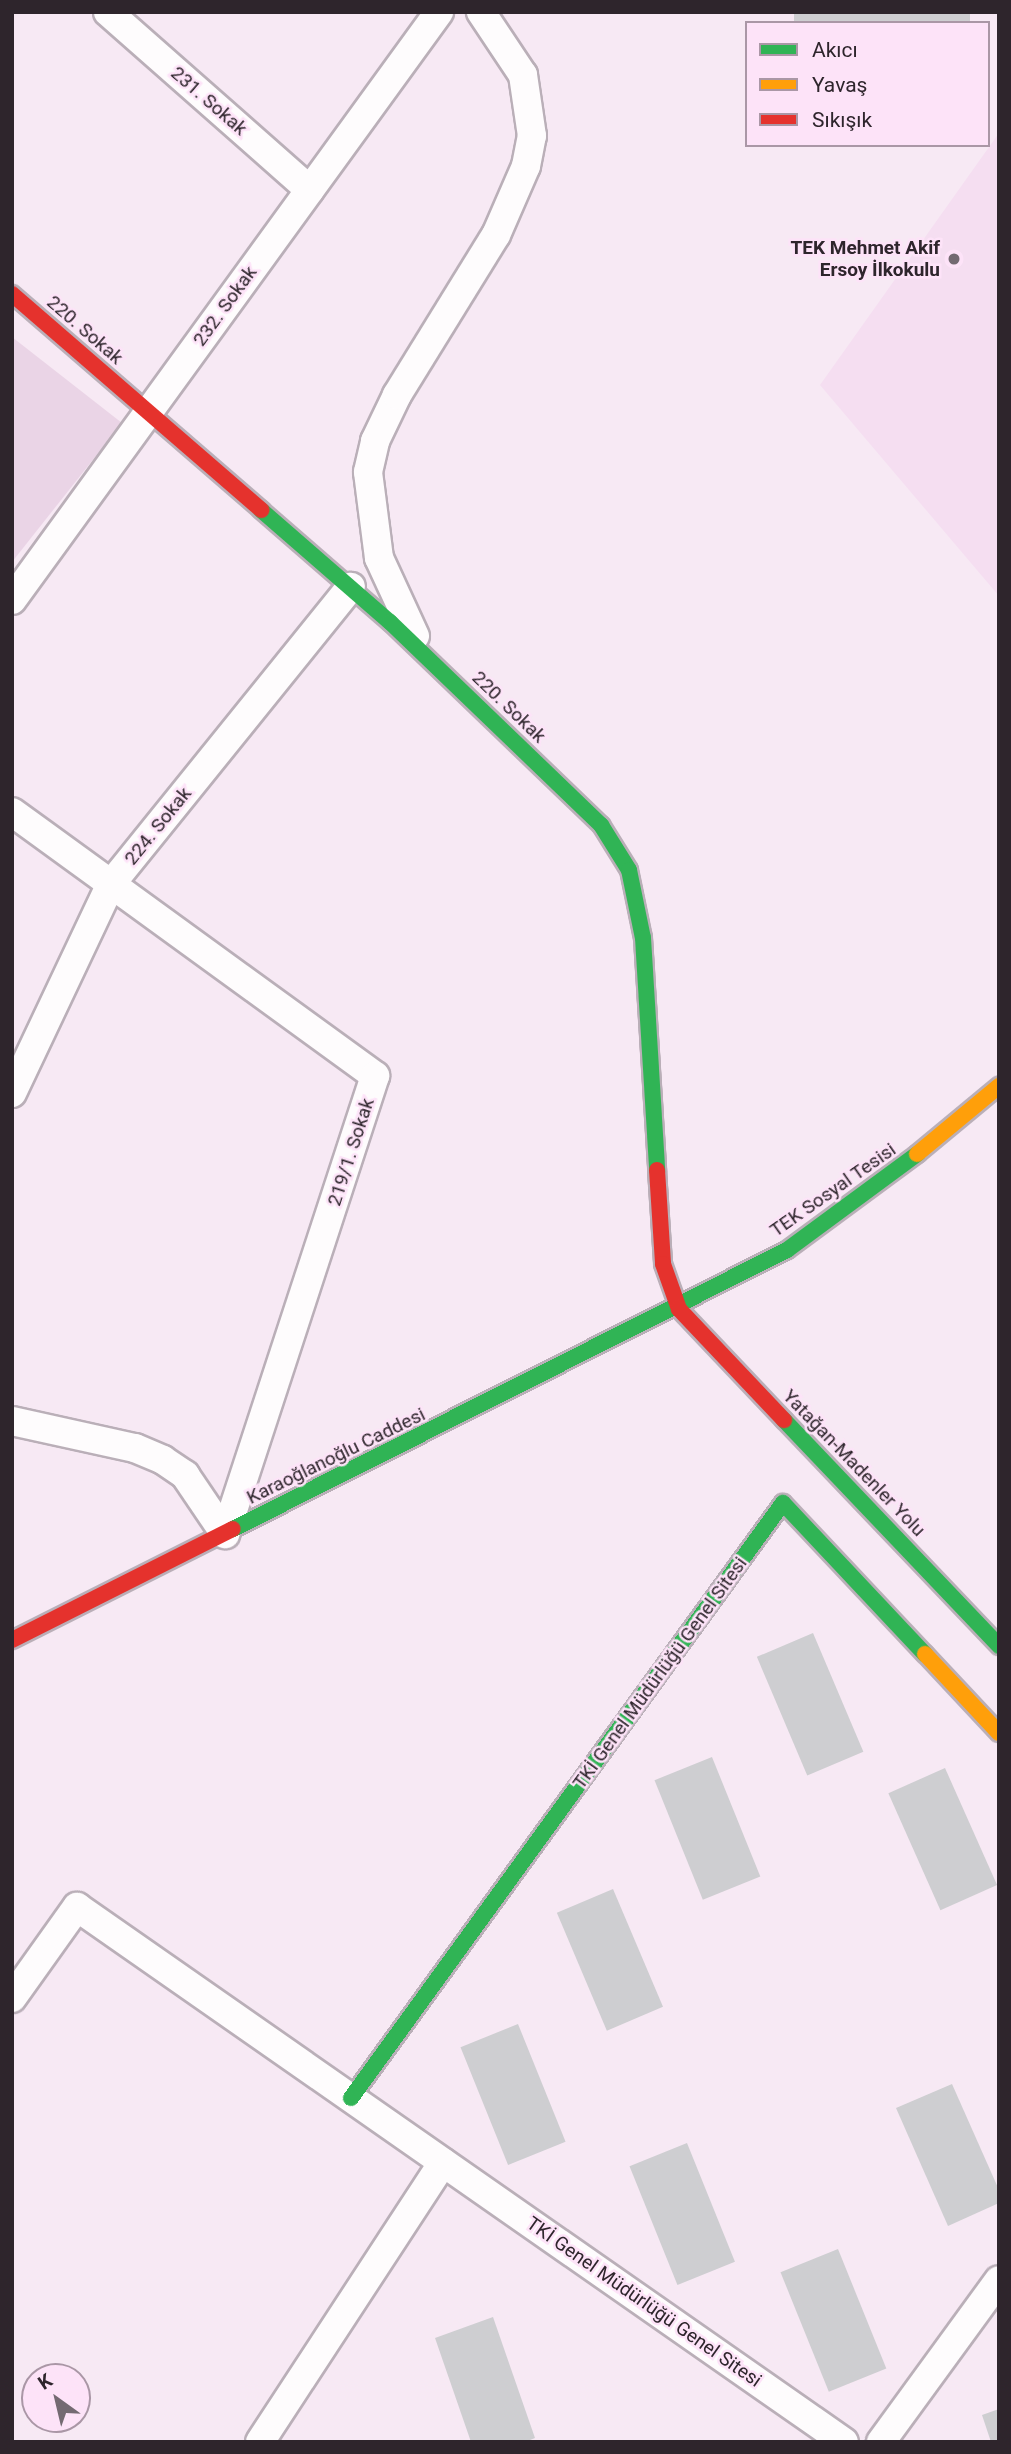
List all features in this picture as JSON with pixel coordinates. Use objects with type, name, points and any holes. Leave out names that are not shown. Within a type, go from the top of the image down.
[{"type":"street","name":"231. Sokak","points":[[108,12],[310,190]]},
{"type":"street","name":"232. Sokak","points":[[12,600],[439,12]]},
{"type":"street","points":[[429,659],[396,601],[379,558],[368,472],[375,441],[397,395],[496,235],[526,166],[532,126],[523,75],[481,12]]},
{"type":"street","name":"220. Sokak","points":[[12,294],[351,587],[601,825],[629,870],[643,938],[663,1264],[679,1309]]},
{"type":"street","name":"224. Sokak","points":[[12,1093],[111,884],[351,587]]},
{"type":"street","name":"219/1. Sokak","points":[[12,812],[375,1076],[225,1534]]},
{"type":"street","name":"TEK Sosyal Tesisi","points":[[679,1309],[787,1250],[867,1196],[999,1087]]},
{"type":"street","name":"Karaoğlanoğlu Caddesi","points":[[12,1640],[679,1309]]},
{"type":"street","name":"Yatağan-Madenler Yolu","points":[[679,1309],[999,1646]]},
{"type":"street","points":[[12,1421],[135,1448],[163,1460],[185,1475],[225,1534]]},
{"type":"street","name":"TKİ Genel Müdürlüğü Genel Sitesi","points":[[351,2098],[783,1503],[999,1733]]},
{"type":"street","name":"TKİ Genel Müdürlüğü Genel Sitesi","points":[[12,1998],[77,1907],[844,2442]]},
{"type":"street","points":[[260,2442],[443,2162]]},
{"type":"street","points":[[881,2442],[999,2280]]},
{"type":"shaded area","name":"TEK Mehmet Akif Ersoy İlkokulu","points":[[999,133],[999,596],[820,385]]},
{"type":"shaded area","points":[[12,337],[122,423],[12,562]]},
{"type":"building","points":[[794,12],[970,12],[970,21],[794,21]]},
{"type":"building","points":[[813,1633],[863,1752],[807,1776],[757,1657]]},
{"type":"building","points":[[712,1757],[760,1877],[703,1900],[655,1780]]},
{"type":"building","points":[[945,1768],[997,1885],[940,1910],[888,1793]]},
{"type":"building","points":[[613,1889],[663,2007],[607,2031],[557,1913]]},
{"type":"building","points":[[518,2024],[566,2142],[508,2165],[461,2047]]},
{"type":"building","points":[[952,2084],[999,2190],[999,2203],[948,2226],[896,2108]]},
{"type":"building","points":[[687,2143],[735,2262],[677,2285],[630,2166]]},
{"type":"building","points":[[838,2249],[886,2369],[829,2392],[781,2272]]},
{"type":"building","points":[[493,2317],[535,2438],[525,2442],[471,2442],[435,2338]]},
{"type":"building","points":[[999,2409],[999,2442],[991,2442],[982,2415]]},
{"type":"traffic: fast","points":[[261,510],[390,622],[601,825],[629,870],[643,938],[657,1170]]},
{"type":"traffic: fast","points":[[233,1529],[787,1250],[917,1154]]},
{"type":"traffic: fast","points":[[784,1420],[999,1646]]},
{"type":"traffic: fast","points":[[351,2098],[783,1503],[925,1654]]},
{"type":"traffic: slow","points":[[917,1154],[999,1086]]},
{"type":"traffic: slow","points":[[925,1654],[999,1733]]},
{"type":"traffic: jam","points":[[12,294],[261,510]]},
{"type":"traffic: jam","points":[[657,1170],[663,1264],[679,1309],[784,1420]]},
{"type":"traffic: jam","points":[[12,1640],[233,1529]]},
{"type":"place","name":"TEK Mehmet Akif Ersoy İlkokulu","points":[[954,259]]}]
